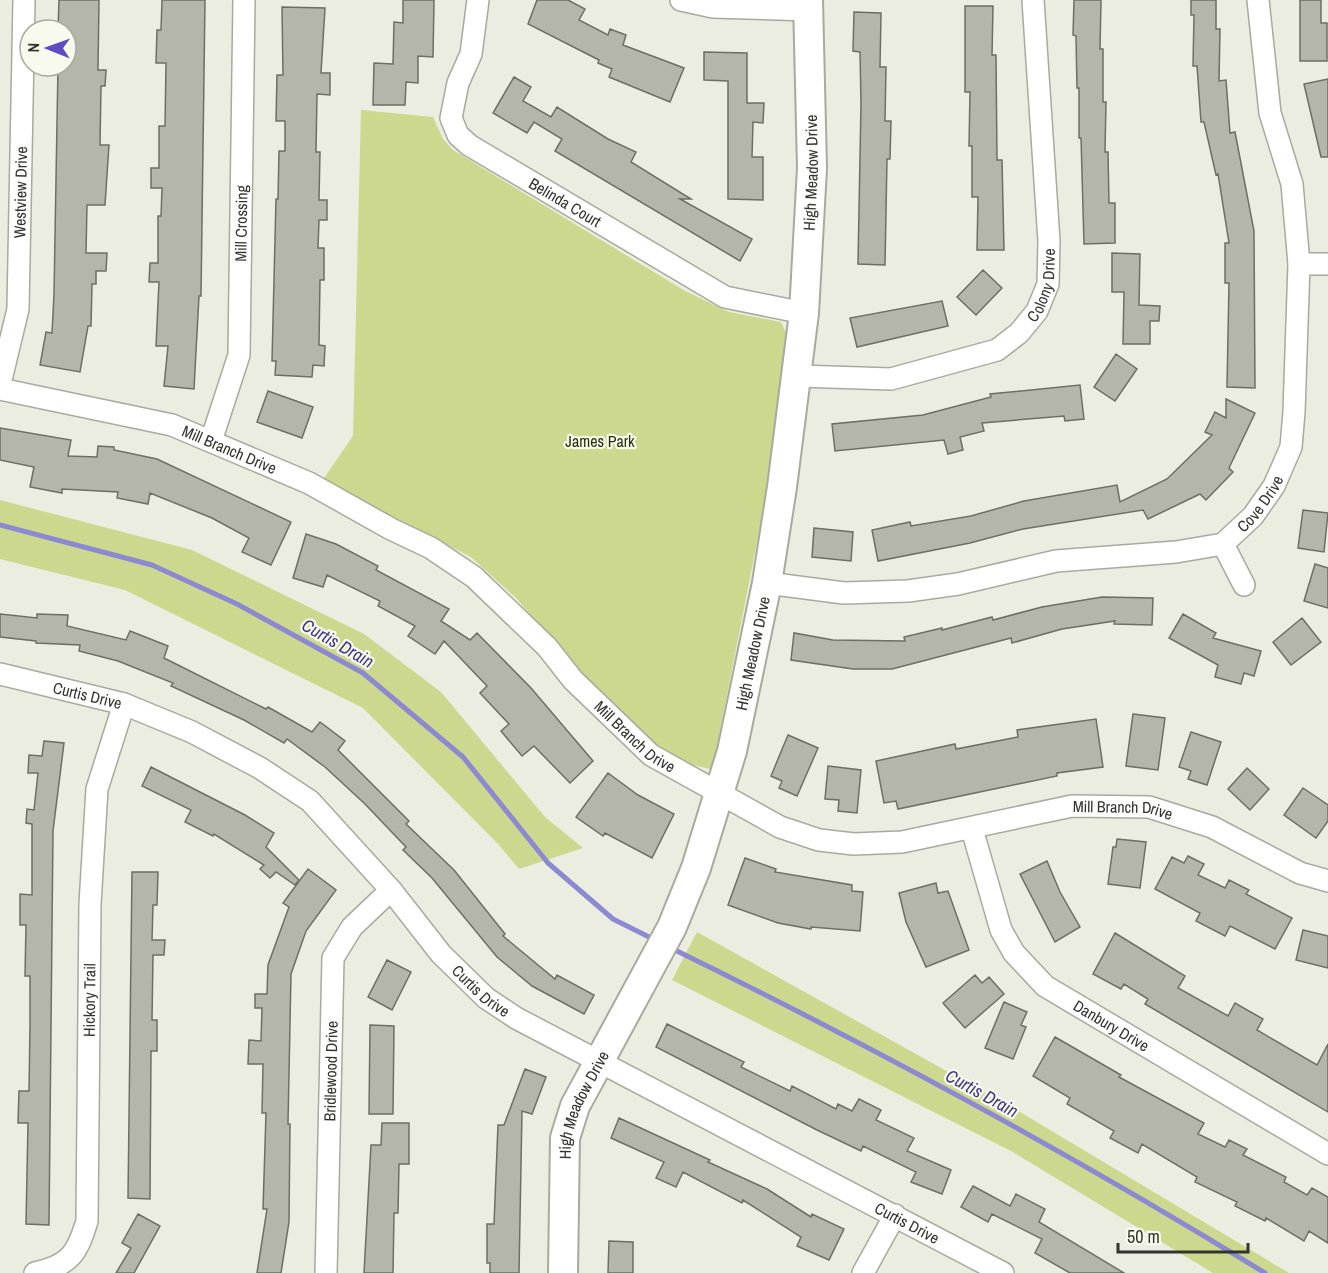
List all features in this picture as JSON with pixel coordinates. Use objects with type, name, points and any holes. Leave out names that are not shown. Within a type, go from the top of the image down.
[{"type":"street","name":"Westview Drive","points":[[0,386],[18,309],[24,0]]},
{"type":"street","name":"Mill Crossing","points":[[211,441],[239,355],[244,0]]},
{"type":"street","name":"Belinda Court","points":[[478,0],[471,54],[458,83],[451,118],[458,135],[469,145],[725,297],[804,313]]},
{"type":"street","points":[[681,0],[713,7],[808,5]]},
{"type":"street","name":"Colony Drive","points":[[798,376],[891,379],[934,368],[997,350],[1019,333],[1037,311],[1048,284],[1049,241],[1033,0]]},
{"type":"street","name":"Cove Drive","points":[[767,583],[844,593],[908,591],[958,584],[1056,561],[1176,552],[1223,544],[1253,516],[1274,486],[1290,447],[1294,412],[1299,264],[1292,184],[1270,113],[1258,0]]},
{"type":"street","name":"High Meadow Drive","points":[[563,1273],[565,1138],[575,1106],[672,927],[720,793],[732,751],[767,583],[798,376],[804,313],[812,168],[808,5]]},
{"type":"street","points":[[1299,264],[1328,264]]},
{"type":"street","name":"Mill Branch Drive","points":[[0,386],[172,425],[309,483],[391,529],[431,548],[474,577],[547,647],[573,680],[651,755],[780,827],[819,840],[854,844],[902,842],[1072,806],[1149,807],[1212,827],[1300,873],[1328,881]]},
{"type":"street","points":[[1223,544],[1244,585]]},
{"type":"street","name":"Curtis Drive","points":[[0,674],[124,704],[192,732],[260,768],[310,801],[391,890],[441,954],[486,998],[516,1018],[1003,1273]]},
{"type":"street","name":"Hickory Trail","points":[[35,1273],[66,1263],[80,1245],[87,1221],[90,904],[97,789],[124,704]]},
{"type":"street","name":"Danbury Drive","points":[[972,829],[1001,930],[1014,953],[1046,986],[1328,1154]]},
{"type":"street","name":"Bridlewood Drive","points":[[327,1273],[333,958],[352,927],[391,890]]},
{"type":"street","points":[[863,1273],[895,1215]]},
{"type":"green space","name":"James Park","points":[[361,110],[433,117],[443,139],[453,150],[685,291],[729,312],[781,322],[788,337],[771,471],[714,761],[710,769],[672,760],[602,699],[517,599],[471,557],[322,481],[353,436]]},
{"type":"green space","points":[[0,500],[192,550],[364,634],[441,692],[545,817],[583,848],[519,869],[499,845],[363,708],[125,590],[0,559]]},
{"type":"green space","points":[[697,932],[1020,1112],[1289,1273],[1213,1273],[1011,1151],[672,980]]},
{"type":"building","points":[[59,0],[99,0],[98,70],[106,70],[105,86],[101,86],[100,145],[109,145],[105,205],[87,205],[86,253],[107,253],[106,271],[96,271],[96,284],[92,284],[91,326],[88,326],[80,372],[40,365],[46,332],[52,333],[58,78],[78,78],[78,18],[58,18]]},
{"type":"building","points":[[162,0],[205,0],[201,296],[199,296],[194,389],[164,386],[168,346],[156,346],[159,282],[149,282],[150,263],[158,263],[158,216],[161,216],[162,188],[151,188],[151,168],[159,168],[159,126],[165,126],[166,63],[156,63],[157,30],[161,30]]},
{"type":"building","points":[[403,0],[434,0],[433,57],[418,56],[418,83],[406,82],[405,105],[373,105],[374,63],[393,64],[394,22],[403,23]]},
{"type":"building","points":[[537,0],[568,0],[585,9],[579,20],[608,35],[610,29],[626,35],[623,45],[684,68],[670,102],[609,77],[612,69],[598,63],[599,60],[528,24]]},
{"type":"building","points":[[1074,0],[1101,0],[1100,49],[1103,49],[1103,102],[1106,102],[1105,152],[1108,152],[1109,203],[1115,203],[1115,243],[1084,244],[1079,88],[1077,88],[1076,36],[1073,35]]},
{"type":"building","points":[[1191,0],[1216,0],[1216,29],[1220,29],[1219,81],[1226,80],[1230,133],[1235,132],[1254,231],[1255,388],[1227,387],[1229,283],[1225,283],[1225,243],[1229,243],[1218,174],[1216,175],[1204,122],[1201,122],[1197,66],[1193,66],[1194,15],[1191,15]]},
{"type":"building","points":[[1300,0],[1321,0],[1321,23],[1327,23],[1327,61],[1300,61]]},
{"type":"building","points":[[965,6],[993,6],[992,55],[996,55],[997,160],[1002,160],[1004,250],[977,250],[978,197],[972,197],[972,146],[969,146],[970,92],[965,92]]},
{"type":"building","points":[[282,7],[325,8],[321,73],[330,73],[330,95],[317,94],[316,152],[320,152],[319,200],[327,200],[327,220],[319,220],[318,248],[324,248],[324,280],[320,280],[319,345],[325,346],[324,366],[313,365],[312,377],[275,375],[276,361],[272,361],[276,199],[278,199],[279,151],[285,151],[285,121],[276,121],[277,75],[283,75]]},
{"type":"building","points":[[854,12],[881,13],[880,67],[886,67],[885,121],[891,121],[890,159],[887,159],[885,265],[858,264],[861,104],[860,52],[853,51]]},
{"type":"building","points":[[704,52],[747,53],[747,103],[764,103],[763,123],[753,122],[752,157],[763,157],[763,200],[728,199],[728,81],[704,80]]},
{"type":"building","points":[[514,77],[531,87],[523,101],[551,117],[557,107],[608,139],[636,152],[631,162],[691,199],[680,199],[752,239],[740,261],[555,151],[562,139],[534,122],[527,133],[493,113]]},
{"type":"building","points":[[1328,79],[1328,157],[1321,157],[1304,84]]},
{"type":"building","points":[[1112,253],[1140,254],[1139,305],[1160,306],[1159,321],[1150,321],[1150,344],[1123,344],[1124,292],[1112,292]]},
{"type":"building","points":[[983,270],[1002,288],[976,315],[957,297]]},
{"type":"building","points":[[942,301],[948,326],[857,347],[850,318]]},
{"type":"building","points":[[1116,354],[1137,369],[1115,401],[1094,387]]},
{"type":"building","points":[[1080,385],[1084,419],[1065,421],[1064,416],[982,423],[984,431],[960,437],[963,450],[948,454],[944,440],[835,451],[832,424],[923,415],[991,397],[990,394]]},
{"type":"building","points":[[268,391],[313,407],[302,438],[257,422]]},
{"type":"building","points":[[1226,399],[1255,413],[1229,468],[1233,472],[1206,500],[1200,494],[1148,519],[1143,510],[1023,529],[970,543],[878,561],[872,530],[910,522],[911,526],[971,516],[1024,501],[1117,485],[1120,502],[1167,479],[1212,435],[1205,432],[1215,412],[1226,418]]},
{"type":"building","points":[[0,428],[71,440],[68,456],[97,457],[98,446],[114,447],[114,450],[157,459],[291,522],[271,565],[242,552],[249,538],[212,518],[150,493],[148,504],[117,498],[118,492],[62,489],[62,493],[30,487],[34,467],[0,460]]},
{"type":"building","points":[[1303,510],[1328,513],[1324,552],[1298,548]]},
{"type":"building","points":[[814,528],[853,532],[851,561],[812,557]]},
{"type":"building","points":[[306,534],[336,544],[378,566],[376,570],[449,609],[441,621],[470,640],[477,633],[531,688],[593,761],[570,783],[534,746],[522,756],[501,731],[509,724],[480,693],[487,686],[444,641],[435,654],[408,636],[415,626],[378,606],[380,601],[327,575],[323,587],[293,578]]},
{"type":"building","points":[[1315,564],[1328,568],[1328,608],[1304,601]]},
{"type":"building","points":[[1102,597],[1153,598],[1152,625],[1114,624],[1115,621],[1062,629],[1012,643],[1011,638],[892,669],[853,669],[791,660],[794,633],[833,640],[905,641],[904,637],[942,628],[942,630],[992,617],[993,620],[1042,607]]},
{"type":"building","points":[[0,614],[37,618],[37,614],[68,615],[67,626],[126,640],[130,631],[168,646],[164,658],[266,709],[268,707],[312,732],[320,722],[345,741],[338,750],[409,821],[406,824],[454,870],[505,934],[503,936],[555,979],[557,975],[594,995],[584,1014],[532,986],[497,957],[432,878],[403,850],[406,847],[365,804],[325,767],[287,739],[284,743],[244,720],[171,686],[173,683],[118,661],[79,651],[80,645],[36,643],[36,641],[0,637]]},
{"type":"building","points":[[1183,614],[1216,633],[1213,638],[1261,651],[1254,676],[1244,673],[1241,684],[1215,677],[1218,665],[1169,638]]},
{"type":"building","points":[[1302,618],[1321,642],[1291,665],[1273,642]]},
{"type":"building","points":[[1133,714],[1165,718],[1158,770],[1126,766]]},
{"type":"building","points":[[1096,719],[1103,767],[1057,773],[1057,776],[898,809],[896,801],[884,803],[876,761],[955,744],[956,749],[1018,737],[1017,730]]},
{"type":"building","points":[[1191,732],[1221,742],[1207,785],[1188,779],[1191,771],[1179,767]]},
{"type":"building","points":[[788,735],[818,748],[797,796],[779,788],[782,781],[771,776]]},
{"type":"building","points":[[44,741],[64,743],[53,831],[49,1225],[26,1224],[28,1123],[18,1123],[19,1091],[29,1091],[30,976],[25,976],[26,925],[20,925],[20,894],[32,895],[32,824],[26,823],[27,809],[34,810],[38,773],[28,773],[29,755],[42,756]]},
{"type":"building","points":[[828,766],[861,770],[857,813],[838,811],[839,800],[825,799]]},
{"type":"building","points":[[151,767],[245,815],[274,833],[266,847],[299,880],[295,885],[276,872],[270,878],[260,869],[264,865],[214,834],[213,836],[185,822],[191,810],[142,786]]},
{"type":"building","points":[[1247,768],[1269,789],[1250,810],[1228,789]]},
{"type":"building","points":[[608,773],[638,795],[674,814],[652,858],[605,833],[603,836],[576,817]]},
{"type":"building","points":[[1303,788],[1328,805],[1328,821],[1316,838],[1284,815]]},
{"type":"building","points":[[1117,839],[1146,842],[1140,888],[1108,884],[1113,847],[1116,847]]},
{"type":"building","points":[[1188,856],[1204,864],[1198,875],[1225,888],[1229,880],[1249,890],[1246,894],[1292,918],[1275,949],[1230,926],[1225,936],[1196,921],[1200,913],[1155,889],[1172,857],[1184,863]]},
{"type":"building","points":[[745,858],[776,869],[775,872],[852,885],[852,891],[863,892],[860,931],[811,927],[811,929],[778,923],[728,905]]},
{"type":"building","points":[[1047,861],[1060,892],[1080,927],[1055,942],[1020,874]]},
{"type":"building","points":[[308,869],[336,890],[306,931],[291,974],[289,1222],[281,1273],[257,1273],[267,1209],[263,1209],[266,1113],[262,1113],[263,1064],[248,1064],[249,1040],[261,1041],[262,1008],[255,1008],[255,994],[267,994],[268,965],[289,907],[283,903]]},
{"type":"building","points":[[132,872],[158,872],[157,905],[153,905],[152,940],[165,940],[164,955],[153,955],[152,1020],[157,1020],[157,1051],[151,1051],[150,1199],[128,1198]]},
{"type":"building","points":[[936,883],[938,893],[948,891],[969,950],[926,967],[906,922],[899,893]]},
{"type":"building","points":[[1303,930],[1328,936],[1328,968],[1296,960]]},
{"type":"building","points":[[1115,933],[1185,976],[1178,988],[1228,1016],[1235,1003],[1263,1019],[1257,1030],[1317,1065],[1328,1044],[1328,1112],[1145,1004],[1148,999],[1124,984],[1121,989],[1093,974]]},
{"type":"building","points":[[387,960],[411,972],[392,1010],[368,997]]},
{"type":"building","points":[[975,975],[982,983],[989,977],[1004,994],[965,1028],[943,1003]]},
{"type":"building","points":[[1004,1002],[1027,1012],[1021,1025],[1026,1027],[1013,1059],[985,1048]]},
{"type":"building","points":[[667,1024],[744,1062],[741,1067],[790,1091],[792,1086],[836,1109],[838,1104],[852,1111],[859,1099],[881,1110],[876,1120],[914,1138],[907,1151],[951,1170],[942,1194],[911,1182],[916,1172],[863,1146],[861,1151],[817,1130],[656,1047]]},
{"type":"building","points":[[370,1025],[394,1026],[393,1114],[369,1114]]},
{"type":"building","points":[[1055,1037],[1121,1075],[1119,1077],[1204,1123],[1198,1134],[1225,1147],[1229,1140],[1247,1149],[1243,1155],[1286,1177],[1284,1182],[1307,1195],[1312,1188],[1328,1197],[1328,1243],[1309,1231],[1304,1241],[1266,1218],[1265,1221],[1235,1206],[1237,1202],[1195,1182],[1197,1177],[1142,1144],[1138,1153],[1110,1138],[1114,1131],[1067,1104],[1070,1098],[1033,1076]]},
{"type":"building","points":[[525,1069],[546,1077],[532,1114],[522,1111],[519,1273],[490,1273],[490,1263],[487,1263],[487,1224],[494,1224],[498,1125],[504,1125]]},
{"type":"building","points":[[619,1118],[767,1189],[811,1217],[812,1214],[844,1229],[829,1260],[797,1246],[801,1237],[743,1200],[742,1203],[683,1172],[676,1187],[656,1178],[664,1162],[611,1138]]},
{"type":"building","points":[[382,1123],[409,1123],[409,1164],[399,1164],[398,1213],[394,1213],[393,1273],[364,1273],[371,1145],[381,1145]]},
{"type":"building","points":[[973,1186],[1010,1206],[1016,1194],[1045,1209],[1039,1222],[1124,1273],[1070,1273],[1035,1253],[1042,1239],[992,1214],[988,1222],[961,1207]]},
{"type":"building","points":[[138,1214],[160,1226],[134,1273],[116,1273],[131,1248],[122,1243]]},
{"type":"building","points":[[609,1241],[633,1242],[633,1273],[608,1273]]},
{"type":"waterway","name":"Curtis Drain","points":[[0,525],[152,565],[237,604],[363,673],[463,757],[548,863],[613,919],[649,937]]},
{"type":"waterway","name":"Curtis Drain","points":[[677,951],[827,1026],[975,1105],[1121,1187],[1265,1273]]}]
